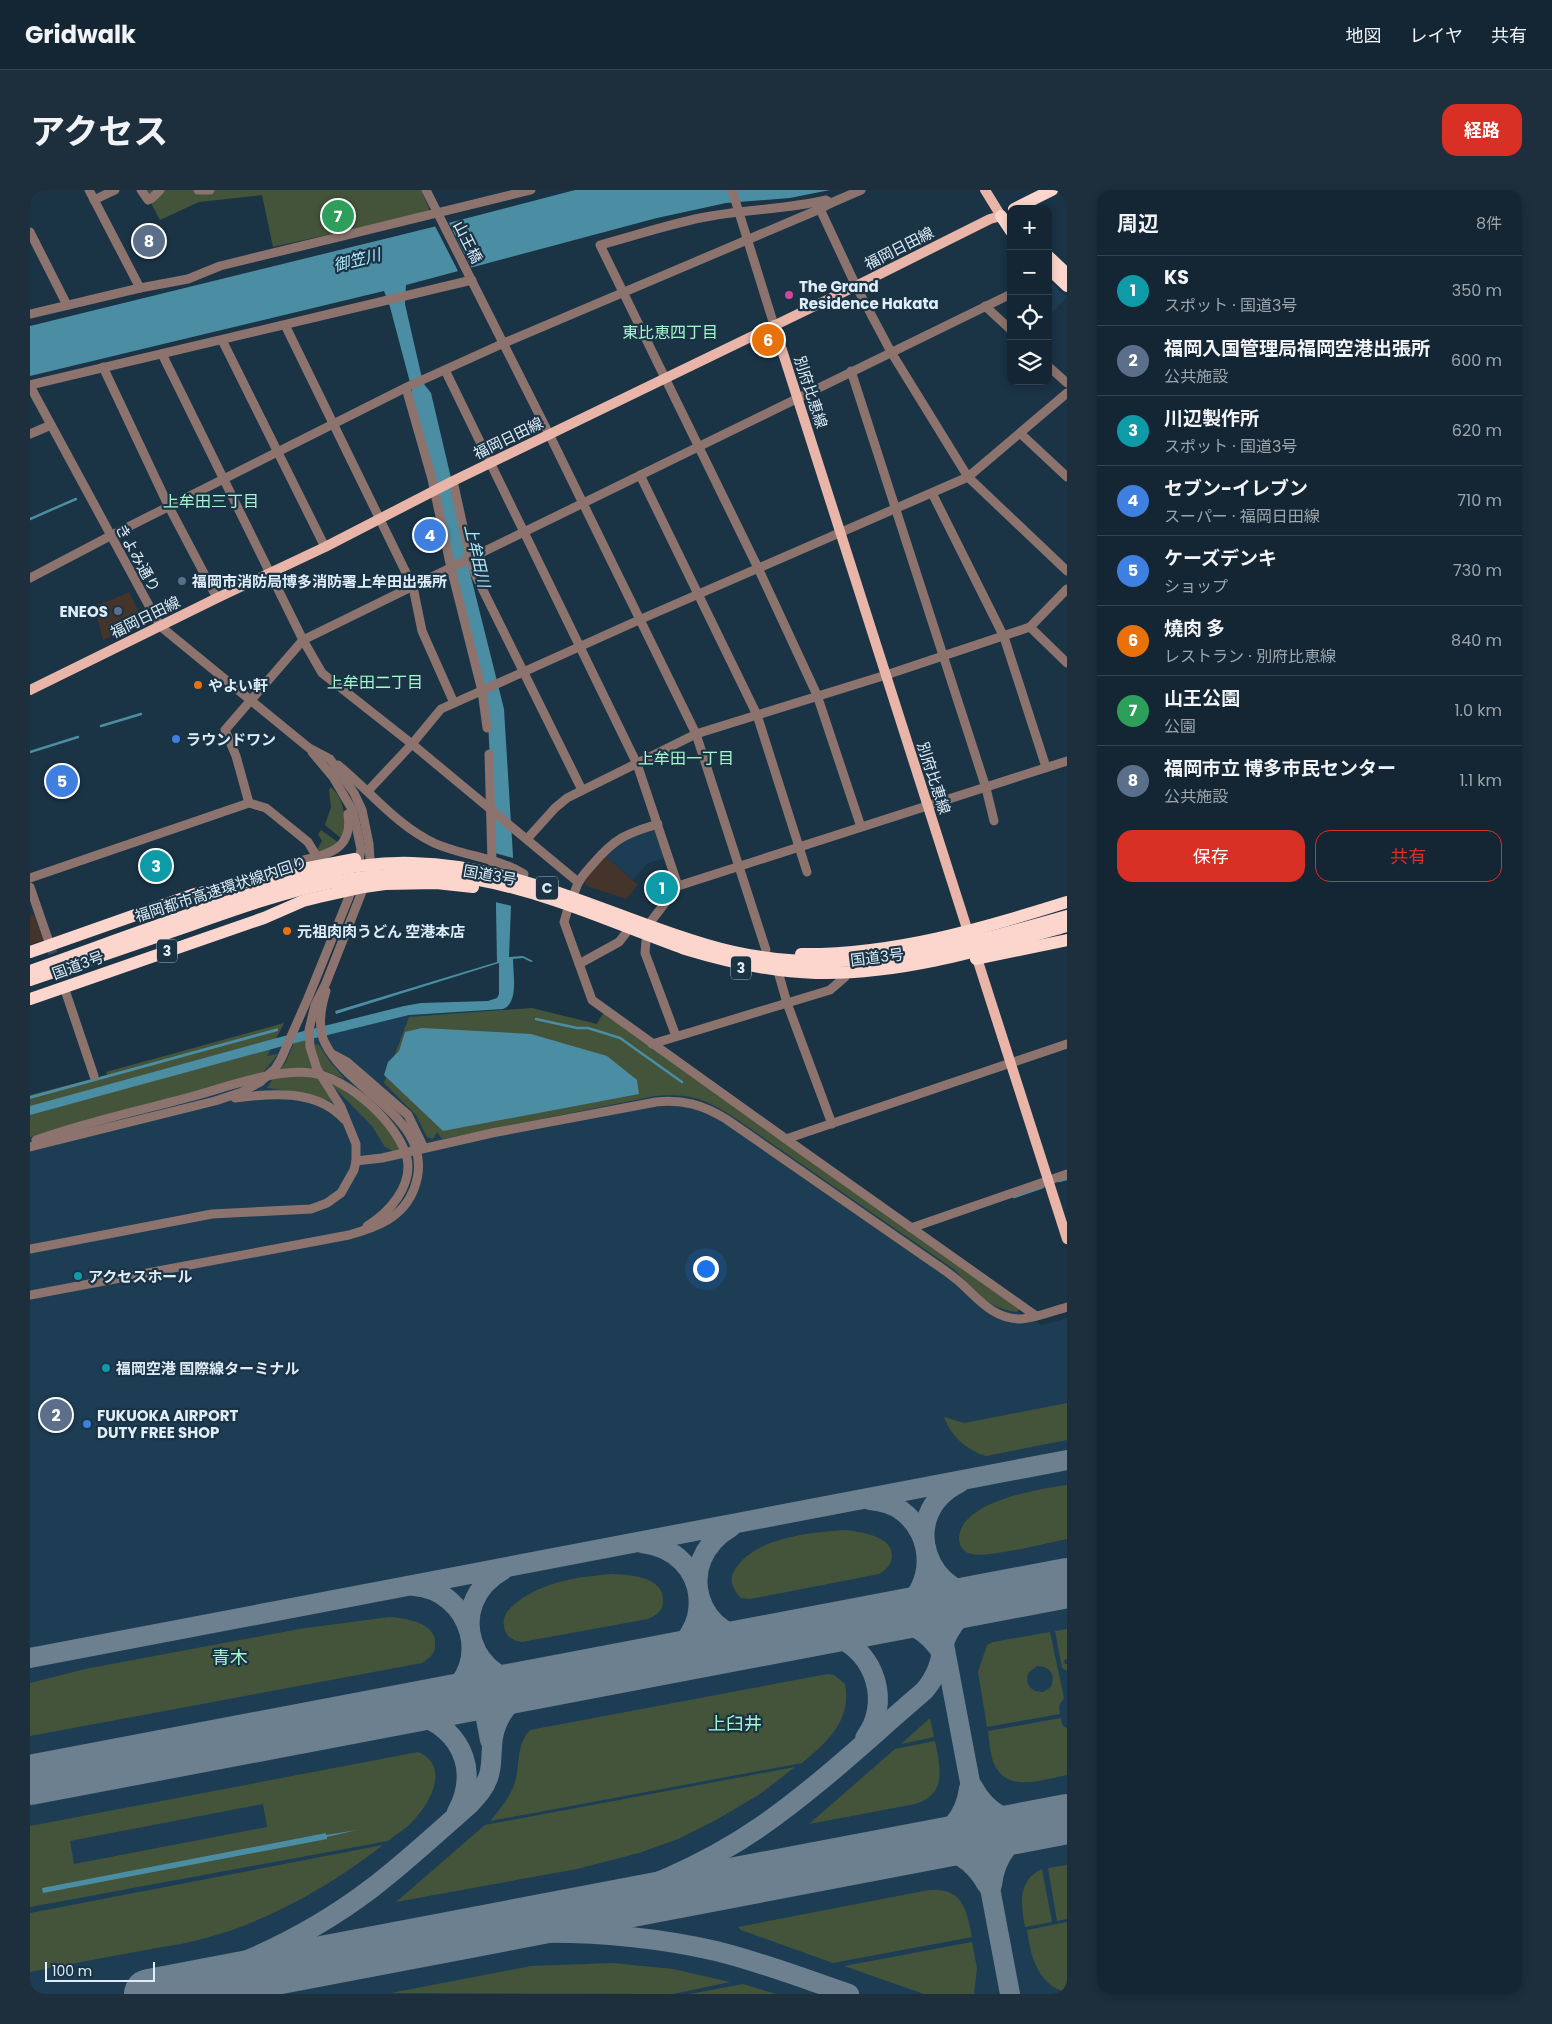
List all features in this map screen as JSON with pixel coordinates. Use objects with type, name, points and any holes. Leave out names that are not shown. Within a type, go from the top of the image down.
[{"type":"highway","points":[[1022,205],[1052,190]]},
{"type":"highway","points":[[1058,271],[1067,286]]},
{"type":"highway","name":"国道3号","points":[[30,952],[196,894],[222,889],[266,876],[366,858],[405,858],[493,863],[576,887],[652,920],[713,939],[766,950],[798,954],[846,952],[904,946],[968,932],[1067,902]]},
{"type":"highway","name":"福岡都市高速環状線内回り","points":[[259,896],[297,879],[349,868],[389,863],[450,865],[495,872],[534,883],[711,946],[749,955],[816,963],[870,960],[935,950],[1067,916]]},
{"type":"highway","name":"C","points":[[30,980],[202,915],[259,896],[352,878],[412,873],[449,875],[495,883],[521,890],[708,956],[771,969],[816,973],[870,970],[937,960],[974,952],[1067,926]]},
{"type":"highway","name":"国道3号","points":[[30,999],[264,918],[303,901],[364,886],[436,884],[494,890],[567,912],[646,942],[706,960],[779,975],[845,977],[884,974],[1067,940]]},
{"type":"highway","points":[[30,960],[184,907],[222,889]]},
{"type":"highway","points":[[30,989],[252,913],[293,900],[303,901]]},
{"type":"highway","points":[[1038,911],[1067,907]]},
{"type":"highway","name":"福岡都市高速環状線内回り","points":[[30,970],[202,915]]},
{"type":"highway","points":[[30,993],[46,983]]},
{"type":"main road","points":[[985,190],[1007,216]]},
{"type":"main road","name":"福岡日田線","points":[[30,690],[325,547],[451,482],[990,219],[1007,216]]},
{"type":"main road","name":"別府比恵線","points":[[774,325],[1067,1239]]},
{"type":"street","points":[[89,190],[140,288]]},
{"type":"street","points":[[94,200],[115,190]]},
{"type":"street","points":[[141,190],[148,200],[160,190]]},
{"type":"street","points":[[198,190],[210,190]]},
{"type":"street","name":"山王橋","points":[[426,190],[504,343],[696,734],[766,950]]},
{"type":"street","points":[[30,314],[140,288],[188,279],[220,266],[439,216],[531,190]]},
{"type":"street","points":[[732,190],[774,325]]},
{"type":"street","points":[[30,578],[334,423],[425,379],[504,343],[861,190]]},
{"type":"street","points":[[831,203],[826,200],[800,206],[740,211],[700,218],[600,245],[818,695],[861,828]]},
{"type":"street","points":[[820,209],[856,286],[891,352],[968,477],[1067,571]]},
{"type":"street","points":[[30,232],[67,305]]},
{"type":"street","points":[[30,385],[412,295],[471,279]]},
{"type":"street","points":[[249,803],[236,756],[225,730],[252,701],[302,640],[1009,295]]},
{"type":"street","points":[[985,306],[1007,326]]},
{"type":"street","points":[[286,325],[412,587],[422,631],[454,703]]},
{"type":"street","points":[[222,340],[325,547]]},
{"type":"street","points":[[162,354],[225,479],[302,640],[322,673],[510,824],[576,887],[607,847],[617,839],[628,833],[658,824]]},
{"type":"street","points":[[103,368],[169,507],[217,598]]},
{"type":"street","points":[[445,370],[638,764],[678,886]]},
{"type":"street","points":[[1052,370],[1067,383]]},
{"type":"street","points":[[851,371],[986,788],[994,821]]},
{"type":"street","name":"きよみ通り","points":[[30,385],[160,626],[309,748],[333,777],[353,811],[361,849],[366,858]]},
{"type":"street","points":[[408,387],[483,690],[488,728]]},
{"type":"street","points":[[368,791],[412,744],[441,709],[639,620],[968,477],[1067,393]]},
{"type":"street","points":[[30,434],[51,425]]},
{"type":"street","points":[[1020,433],[1067,477]]},
{"type":"street","points":[[640,475],[757,715],[807,872]]},
{"type":"street","points":[[451,482],[467,560],[582,790]]},
{"type":"street","points":[[932,493],[1004,637],[1046,767]]},
{"type":"street","points":[[527,839],[555,808],[582,790],[696,734],[886,675],[1030,627],[1067,589]]},
{"type":"street","points":[[1030,627],[1067,663]]},
{"type":"street","name":"きよみ通り","points":[[309,748],[330,759],[354,793],[362,810],[366,858]]},
{"type":"street","points":[[330,759],[368,791],[401,823],[424,837],[458,853],[493,863],[494,812],[489,754]]},
{"type":"street","points":[[652,920],[678,886],[1067,761]]},
{"type":"street","points":[[30,878],[249,803],[266,808],[308,842],[317,857]]},
{"type":"street","points":[[266,876],[281,867],[335,850],[342,843],[348,830],[348,814],[353,811]]},
{"type":"street","points":[[30,1249],[212,1214],[311,1209],[327,1203],[341,1193],[351,1179],[356,1161],[356,1144],[351,1127],[341,1107],[317,1069],[310,1047],[310,1023],[315,1005],[326,983],[364,886],[366,858]]},
{"type":"street","points":[[30,1147],[215,1101],[242,1092],[260,1082],[275,1069],[281,1060],[366,858]]},
{"type":"street","points":[[30,887],[50,945]]},
{"type":"street","points":[[567,912],[564,922],[592,1000],[1035,1316]]},
{"type":"street","points":[[579,964],[619,942],[626,933]]},
{"type":"street","points":[[646,942],[645,953],[676,1036]]},
{"type":"street","points":[[779,975],[787,1003],[832,1124]]},
{"type":"street","points":[[652,1044],[830,990],[845,977]]},
{"type":"street","points":[[30,1295],[349,1235],[382,1224],[396,1215],[412,1194],[417,1181],[418,1170],[415,1146],[404,1124],[345,1072],[330,1052],[322,1035],[320,1019],[326,983]]},
{"type":"street","points":[[64,987],[94,1076]]},
{"type":"street","points":[[786,1139],[1067,1044]]},
{"type":"street","points":[[330,1052],[347,1062],[408,1115],[424,1148]]},
{"type":"street","points":[[30,1142],[72,1128],[266,1076],[300,1072],[327,1076],[349,1088],[391,1126],[404,1148],[408,1162],[406,1179],[398,1198],[387,1211],[369,1225],[349,1235]]},
{"type":"street","points":[[215,1101],[263,1095],[304,1097],[321,1102],[336,1111],[351,1127]]},
{"type":"street","points":[[356,1161],[382,1158],[656,1102],[691,1102],[726,1119],[938,1266],[966,1288],[986,1308],[1000,1315],[1016,1318],[1035,1316],[1067,1307]]},
{"type":"street","points":[[911,1228],[1067,1174]]},
{"type":"shaded area","points":[[1052,284],[1067,297],[1052,314]]},
{"type":"shaded area","name":"ENEOS","points":[[129,592],[144,622],[103,640],[94,605]]},
{"type":"shaded area","points":[[656,826],[665,858],[648,863],[633,880],[603,854],[611,846]]},
{"type":"shaded area","points":[[603,854],[638,885],[626,899],[587,886],[584,882],[584,879]]},
{"type":"shaded area","points":[[669,870],[674,886],[660,903],[645,890],[659,874]]},
{"type":"shaded area","points":[[34,914],[43,940],[30,945],[30,916]]},
{"type":"shaded area","points":[[432,1009],[533,1010],[593,1027],[603,1013],[938,1258],[1022,1314],[1042,1325],[1067,1318],[1067,1994],[30,1994],[30,1113],[393,1015]]},
{"type":"green space","points":[[144,190],[421,190],[429,211],[273,247],[262,195],[199,202],[160,220]]},
{"type":"green space","points":[[331,787],[340,798],[344,811],[342,839],[325,825],[331,807],[329,790]]},
{"type":"green space","points":[[321,830],[339,843],[332,849],[319,852],[317,850],[322,841],[318,834]]},
{"type":"green space","points":[[532,1008],[597,1024],[604,1012],[1022,1309],[1016,1312],[1006,1310],[989,1302],[975,1291],[955,1270],[735,1118],[715,1106],[697,1099],[667,1095],[655,1096],[442,1139],[437,1132],[433,1139],[427,1137],[416,1115],[384,1083],[409,1017]]},
{"type":"green space","points":[[284,1023],[267,1056],[278,1054],[261,1075],[30,1137],[30,1095],[107,1075],[106,1072]]},
{"type":"green space","points":[[307,1040],[314,1068],[279,1070],[286,1062],[294,1043]]},
{"type":"green space","points":[[315,1044],[319,1045],[330,1062],[345,1079],[320,1069],[313,1047]]},
{"type":"green space","points":[[300,1076],[319,1077],[335,1103],[306,1093],[267,1088],[273,1079]]},
{"type":"green space","points":[[327,1080],[369,1109],[387,1128],[400,1150],[395,1152],[385,1147],[372,1126]]},
{"type":"green space","points":[[1067,1403],[1067,1440],[986,1456],[972,1450],[960,1441],[944,1417],[964,1423]]},
{"type":"green space","points":[[1067,1485],[1067,1539],[991,1554],[980,1555],[964,1551],[959,1541],[963,1525],[973,1515],[987,1506],[1021,1494]]},
{"type":"green space","points":[[846,1530],[875,1536],[887,1544],[891,1549],[892,1556],[888,1567],[879,1574],[750,1599],[741,1598],[734,1589],[732,1577],[735,1569],[749,1555],[760,1548],[788,1538],[818,1532]]},
{"type":"green space","points":[[612,1574],[635,1576],[651,1581],[661,1591],[663,1599],[659,1612],[648,1619],[522,1642],[513,1639],[506,1633],[504,1619],[507,1613],[516,1603],[527,1596],[562,1581]]},
{"type":"green space","points":[[389,1617],[411,1620],[431,1631],[435,1638],[435,1645],[431,1656],[422,1663],[30,1736],[30,1683],[85,1669],[299,1629]]},
{"type":"green space","points":[[1067,1629],[1067,1659],[1064,1660],[1065,1664],[1067,1664],[1067,1671],[1062,1668],[1055,1631]]},
{"type":"green space","points":[[1050,1632],[1064,1698],[1059,1706],[1060,1714],[987,1727],[978,1672],[987,1645],[993,1642]],"holes":[[[1037,1666],[1042,1666],[1051,1672],[1053,1679],[1051,1687],[1043,1692],[1038,1692],[1029,1686],[1027,1680],[1029,1672]]]},
{"type":"green space","points":[[827,1674],[834,1675],[845,1684],[845,1709],[836,1730],[802,1763],[490,1821],[512,1790],[516,1778],[520,1749],[525,1736],[530,1730]]},
{"type":"green space","points":[[930,1718],[934,1737],[901,1744]]},
{"type":"green space","points":[[1061,1718],[1062,1725],[1067,1728],[1067,1775],[1034,1782],[1024,1782],[1013,1781],[997,1770],[992,1758],[988,1731]]},
{"type":"green space","points":[[935,1741],[939,1760],[939,1779],[933,1794],[926,1799],[915,1804],[809,1824],[895,1749]]},
{"type":"green space","points":[[418,1752],[428,1758],[434,1767],[434,1786],[424,1807],[410,1824],[388,1841],[30,1907],[30,1826]],"holes":[[[263,1804],[267,1827],[74,1864],[70,1841]]]},
{"type":"green space","points":[[795,1767],[760,1794],[716,1820],[678,1839],[639,1853],[577,1869],[396,1902],[485,1825]]},
{"type":"green space","points":[[383,1845],[321,1888],[254,1922],[230,1931],[191,1942],[30,1972],[30,1913]]},
{"type":"green space","points":[[1067,1865],[1067,1919],[1057,1921],[1048,1868]]},
{"type":"green space","points":[[1042,1869],[1052,1922],[1025,1927],[1022,1902],[1025,1886],[1034,1874]]},
{"type":"green space","points":[[929,1890],[949,1892],[956,1897],[965,1910],[972,1937],[833,1963],[741,1930],[738,1927]]},
{"type":"green space","points":[[1067,1922],[1067,1993],[1057,1989],[1042,1976],[1031,1950],[1027,1930]]},
{"type":"green space","points":[[972,1942],[977,1968],[974,1994],[924,1994],[844,1966]]},
{"type":"green space","points":[[612,1963],[673,1969],[730,1982],[673,1994],[391,1993],[531,1966]]},
{"type":"green space","points":[[743,1984],[776,1994],[690,1994]]},
{"type":"water","name":"御笠川","points":[[575,190],[830,190],[790,198],[726,203],[657,218],[406,285],[405,304],[421,374],[424,384],[431,393],[455,495],[468,565],[504,709],[513,856],[509,957],[523,956],[533,961],[531,962],[523,958],[513,959],[514,987],[511,1001],[503,1009],[409,1015],[283,1046],[30,1115],[30,1106],[288,1035],[404,1006],[421,1003],[488,1001],[497,998],[499,994],[499,963],[336,1014],[335,1011],[497,962],[495,853],[488,722],[412,390],[384,291],[30,376],[30,326],[433,227]]},
{"type":"water","points":[[278,1028],[278,1031],[30,1099],[30,1096]]},
{"type":"water","points":[[422,1028],[531,1034],[607,1056],[637,1080],[639,1094],[443,1131],[384,1075],[388,1062],[399,1051],[405,1032]]},
{"type":"water","points":[[357,1830],[327,1837],[327,1839],[43,1893],[42,1888],[326,1833],[326,1835]]},
{"type":"pier","points":[[448,221],[473,271],[460,275],[434,224]]},
{"type":"pier","points":[[495,853],[513,858],[512,906],[495,902],[493,866],[495,866]]},
{"type":"waterway","points":[[30,519],[76,499]]},
{"type":"waterway","points":[[101,726],[141,714]]},
{"type":"waterway","points":[[30,752],[78,737]]},
{"type":"waterway","points":[[536,1019],[577,1028],[588,1028],[620,1038],[682,1082]]},
{"type":"waterway","points":[[1059,1181],[1067,1179]]},
{"type":"waterway","points":[[1014,1197],[1043,1187]]},
{"type":"taxiway","points":[[30,1658],[1067,1460]]},
{"type":"taxiway","points":[[959,1483],[940,1497],[928,1515],[925,1534],[928,1554],[937,1572],[952,1586],[972,1595],[996,1596]]},
{"type":"taxiway","points":[[870,1500],[895,1506],[913,1521],[921,1533],[927,1561],[925,1575],[920,1588],[912,1600],[901,1610],[879,1619]]},
{"type":"taxiway","points":[[731,1527],[712,1542],[701,1560],[698,1579],[700,1598],[709,1616],[723,1629],[742,1638],[766,1640]]},
{"type":"taxiway","points":[[642,1543],[665,1550],[683,1562],[694,1578],[698,1597],[697,1617],[689,1635],[674,1651],[653,1662]]},
{"type":"taxiway","points":[[926,1549],[1010,1994]]},
{"type":"taxiway","points":[[503,1570],[484,1585],[473,1603],[470,1623],[473,1642],[482,1659],[496,1673],[515,1682],[539,1683]]},
{"type":"taxiway","points":[[414,1586],[434,1591],[450,1601],[462,1615],[469,1631],[472,1649],[468,1667],[459,1683],[442,1699],[422,1706]]},
{"type":"taxiway","points":[[943,1646],[954,1623],[972,1606],[987,1598]]},
{"type":"taxiway","points":[[879,1619],[899,1621],[916,1628],[931,1639],[943,1655]]},
{"type":"taxiway","points":[[805,1633],[825,1634],[850,1644],[861,1654],[870,1667],[878,1695],[877,1710],[873,1725],[865,1738]]},
{"type":"taxiway","points":[[560,1916],[613,1900],[664,1880],[713,1856],[781,1812],[823,1779],[924,1691],[933,1678],[939,1664],[942,1649],[942,1633]]},
{"type":"taxiway","points":[[473,1651],[490,1740]]},
{"type":"taxiway","points":[[147,1994],[207,1976],[265,1952],[320,1923],[385,1878],[478,1795],[489,1774],[493,1736],[501,1716],[513,1700],[541,1683]]},
{"type":"taxiway","points":[[393,1711],[413,1714],[431,1720],[445,1730],[456,1743],[464,1758],[467,1775],[465,1793],[457,1812]]},
{"type":"taxiway","points":[[973,1787],[978,1796],[1000,1815],[1018,1823],[1038,1825]]},
{"type":"taxiway","points":[[921,1847],[939,1838],[954,1825],[964,1807],[969,1788]]},
{"type":"taxiway","points":[[1047,1823],[1067,1821]]},
{"type":"taxiway","points":[[992,1885],[997,1865],[1006,1848],[1020,1835],[1038,1825]]},
{"type":"taxiway","points":[[919,1847],[950,1851],[959,1856],[975,1868],[987,1885]]},
{"type":"taxiway","points":[[422,1942],[459,1937],[533,1933],[569,1933],[643,1938],[733,1955],[849,1994]]},
{"type":"taxiway","points":[[176,1994],[241,1994]]},
{"type":"runway","points":[[30,1780],[1067,1583]]},
{"type":"runway","points":[[149,1994],[1067,1819]]},
{"type":"tunnel","points":[[50,945],[64,987]]},
{"type":"place","name":"山王公園","points":[[338,216]]},
{"type":"place","name":"福岡市立 博多市民センター","points":[[149,241]]},
{"type":"place","name":"The Grand Residence Hakata","points":[[789,295]]},
{"type":"place","name":"燒肉 多","points":[[768,340]]},
{"type":"place","name":"セブン-イレブン","points":[[430,535]]},
{"type":"place","name":"福岡市消防局博多消防署上牟田出張所","points":[[182,581]]},
{"type":"place","name":"ENEOS","points":[[118,611]]},
{"type":"place","name":"やよい軒","points":[[198,685]]},
{"type":"place","name":"ラウンドワン","points":[[176,739]]},
{"type":"place","name":"ケーズデンキ","points":[[62,781]]},
{"type":"place","name":"川辺製作所","points":[[156,866]]},
{"type":"place","name":"KS","points":[[662,888]]},
{"type":"place","name":"元祖肉肉うどん 空港本店","points":[[287,931]]},
{"type":"place","name":"アクセスホール","points":[[78,1276]]},
{"type":"place","name":"福岡空港 国際線ターミナル","points":[[106,1368]]},
{"type":"place","name":"福岡入国管理局福岡空港出張所","points":[[56,1415]]},
{"type":"place","name":"FUKUOKA AIRPORT DUTY FREE SHOP","points":[[87,1424]]},
{"type":"district","name":"東比恵四丁目","points":[[670,332]]},
{"type":"district","name":"上牟田三丁目","points":[[211,501]]},
{"type":"district","name":"上牟田二丁目","points":[[375,682]]},
{"type":"district","name":"上牟田一丁目","points":[[686,758]]},
{"type":"district","name":"青木","points":[[230,1657]]},
{"type":"district","name":"上臼井","points":[[735,1723]]},
{"type":"water label","name":"上牟田川","points":[[477,556]]}]
